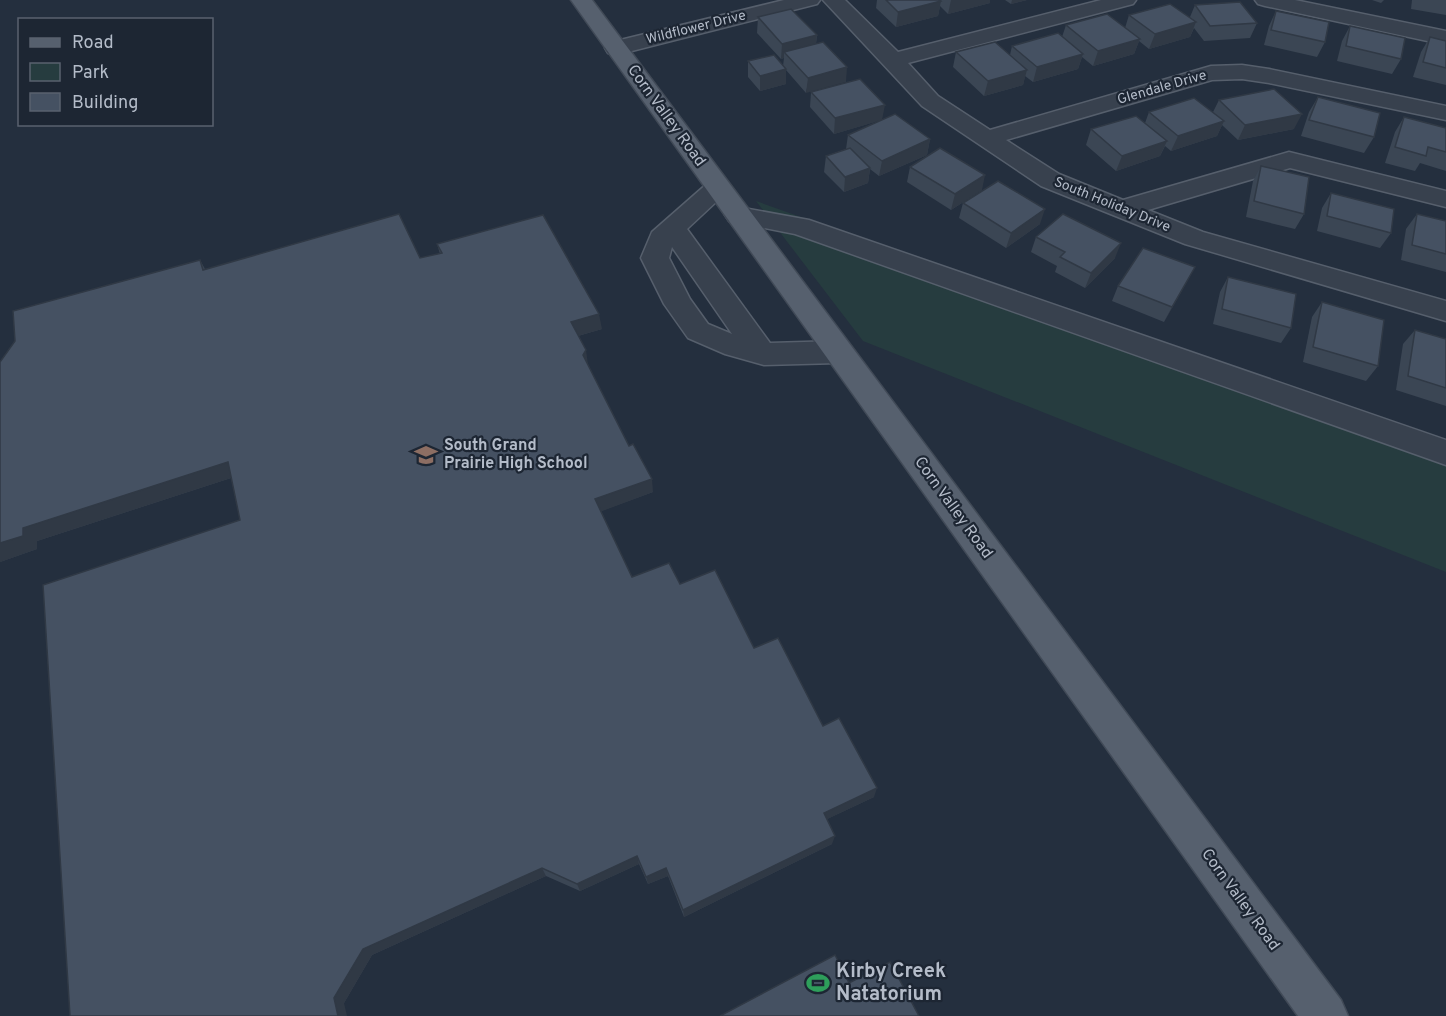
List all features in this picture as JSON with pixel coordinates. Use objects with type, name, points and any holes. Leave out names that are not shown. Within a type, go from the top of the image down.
[{"type":"main road","name":"Corn Valley Road","points":[[581,0],[1325,1016]]},
{"type":"street","name":"Wildflower Drive","points":[[616,48],[810,0]]},
{"type":"street","name":"South Holiday Drive","points":[[833,0],[930,101],[1050,180],[1194,238],[1446,311]]},
{"type":"street","points":[[893,60],[1126,0]]},
{"type":"street","points":[[1265,0],[1446,38]]},
{"type":"street","name":"Glendale Drive","points":[[987,138],[1211,73],[1242,72],[1269,76],[1446,113]]},
{"type":"street","points":[[1122,209],[1289,160],[1446,199]]},
{"type":"street","points":[[718,188],[662,238],[655,258],[678,304],[698,331],[735,347],[761,353],[838,352]]},
{"type":"street","points":[[738,215],[800,226],[1446,453]]},
{"type":"street","points":[[673,229],[761,353]]},
{"type":"green space","points":[[756,201],[1446,446],[1446,572],[863,341]]},
{"type":"building","points":[[886,0],[940,0],[941,1],[898,12]]},
{"type":"building","points":[[1240,2],[1257,23],[1210,26],[1195,5]]},
{"type":"building","points":[[1170,4],[1196,22],[1155,34],[1129,15]]},
{"type":"building","points":[[791,9],[817,35],[782,44],[758,17]]},
{"type":"building","points":[[1276,11],[1329,22],[1325,42],[1271,30]]},
{"type":"building","points":[[1107,14],[1140,39],[1098,51],[1066,25]]},
{"type":"building","points":[[1350,26],[1405,38],[1401,59],[1346,46]]},
{"type":"building","points":[[1058,33],[1083,54],[1037,67],[1012,46]]},
{"type":"building","points":[[1430,37],[1446,41],[1446,68],[1423,62]]},
{"type":"building","points":[[823,42],[847,67],[808,78],[784,52]]},
{"type":"building","points":[[995,42],[1027,70],[988,81],[956,52]]},
{"type":"building","points":[[774,55],[786,69],[760,76],[748,61]]},
{"type":"building","points":[[860,79],[885,105],[835,118],[811,92]]},
{"type":"building","points":[[1274,89],[1302,114],[1245,125],[1219,100]]},
{"type":"building","points":[[1318,97],[1380,113],[1374,137],[1309,120]]},
{"type":"building","points":[[1194,98],[1224,121],[1178,136],[1149,112]]},
{"type":"building","points":[[895,114],[930,139],[882,161],[848,135]]},
{"type":"building","points":[[1136,116],[1167,141],[1122,156],[1091,129]]},
{"type":"building","points":[[1404,117],[1446,128],[1446,152],[1428,147],[1426,156],[1395,147]]},
{"type":"building","points":[[850,148],[870,168],[845,177],[826,156]]},
{"type":"building","points":[[940,148],[985,175],[955,194],[910,167]]},
{"type":"building","points":[[1261,166],[1309,177],[1304,214],[1254,201]]},
{"type":"building","points":[[998,181],[1045,209],[1011,233],[963,203]]},
{"type":"building","points":[[1331,193],[1394,209],[1391,233],[1327,216]]},
{"type":"building","points":[[399,214],[420,258],[442,253],[437,244],[543,215],[599,314],[571,322],[586,350],[583,355],[629,446],[633,444],[652,479],[595,499],[632,577],[669,563],[680,584],[715,570],[754,648],[778,638],[823,726],[839,718],[877,788],[824,813],[835,836],[683,910],[666,868],[646,877],[637,856],[577,884],[542,868],[363,949],[334,998],[338,1016],[70,1016],[43,585],[240,520],[228,462],[23,528],[23,536],[0,543],[0,362],[15,341],[13,311],[200,260],[203,270]]},
{"type":"building","points":[[1063,214],[1121,243],[1091,273],[1060,257],[1065,252],[1036,237]]},
{"type":"building","points":[[1417,214],[1446,221],[1446,254],[1412,245]]},
{"type":"building","points":[[1143,248],[1195,267],[1172,307],[1118,286]]},
{"type":"building","points":[[1228,277],[1296,294],[1291,328],[1222,309]]},
{"type":"building","points":[[1322,302],[1384,320],[1378,366],[1313,347]]},
{"type":"building","points":[[1415,330],[1446,339],[1446,388],[1408,376]]},
{"type":"building","name":"Kirby Creek Natatorium","points":[[835,955],[849,983],[890,962],[919,1016],[720,1016]]},
{"type":"place","name":"South Grand Prairie High School","points":[[426,455]]},
{"type":"place","name":"Kirby Creek Natatorium","points":[[818,983]]}]
